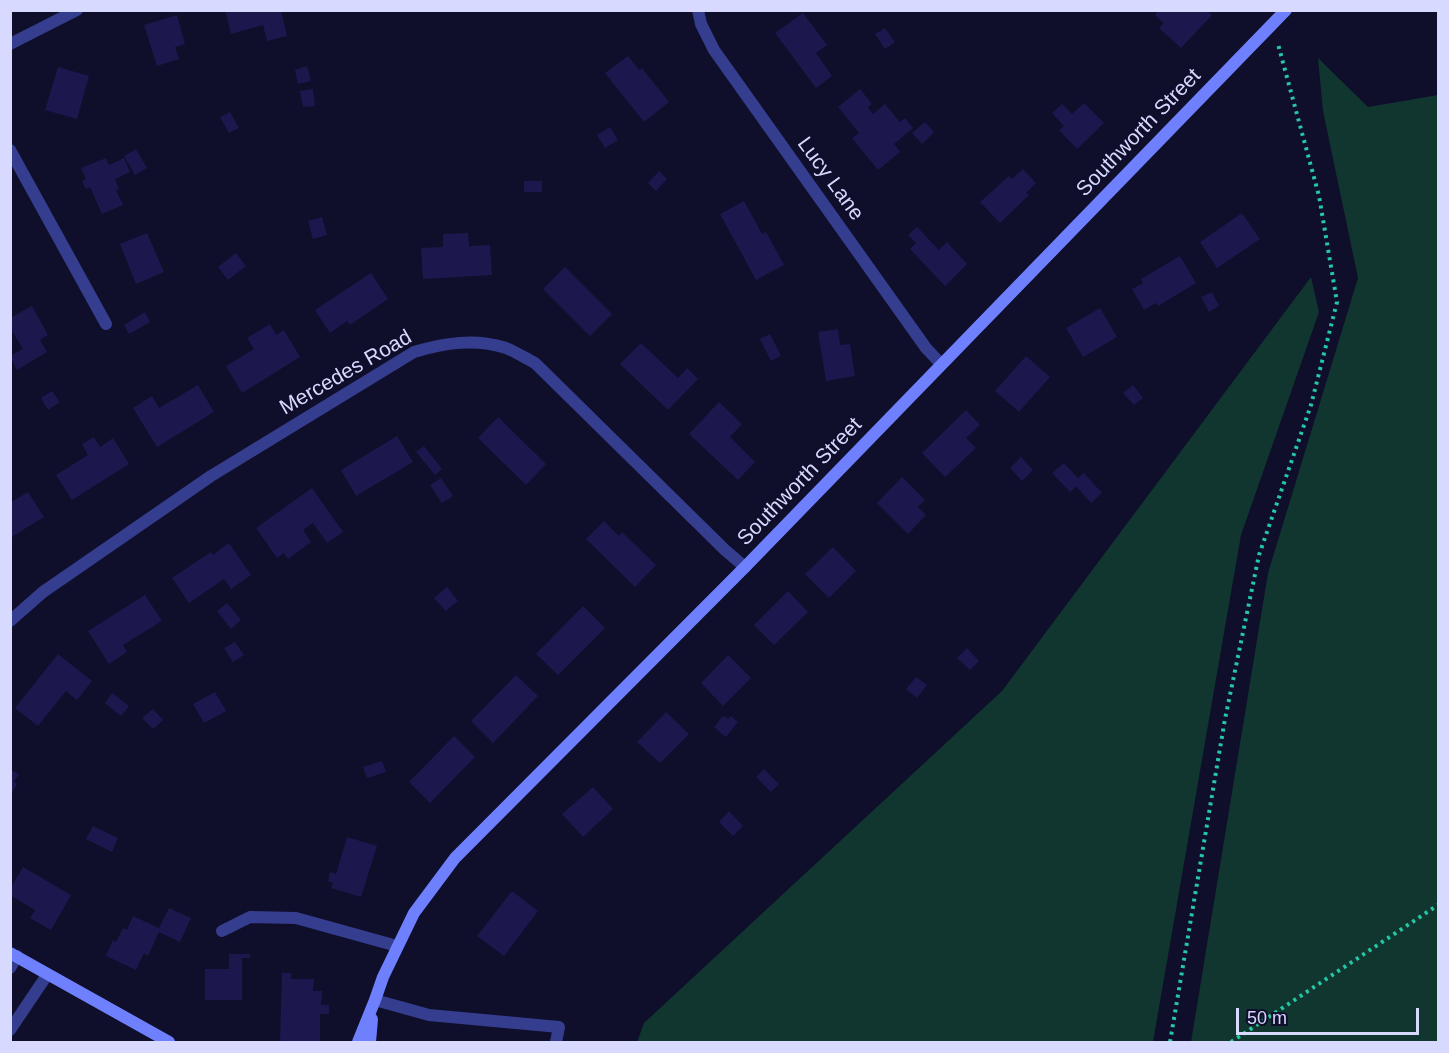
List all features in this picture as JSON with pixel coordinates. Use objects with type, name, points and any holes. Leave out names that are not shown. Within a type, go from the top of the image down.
[{"type":"street","points":[[10,44],[77,10]]},
{"type":"street","name":"Lucy Lane","points":[[698,10],[701,24],[714,50],[927,348],[941,364]]},
{"type":"street","name":"Southworth Street","points":[[358,1042],[383,977],[414,913],[456,858],[745,567],[1286,10]]},
{"type":"street","points":[[10,150],[106,324]]},
{"type":"street","name":"Mercedes Road","points":[[10,621],[43,592],[211,476],[414,352],[443,343],[474,342],[505,348],[535,363],[745,567]]},
{"type":"street","points":[[222,931],[250,917],[296,918],[397,945]]},
{"type":"street","points":[[10,968],[14,954],[47,975],[169,1042]]},
{"type":"street","points":[[10,1030],[47,975]]},
{"type":"street","points":[[375,1001],[429,1014],[559,1027],[556,1042]]},
{"type":"street","name":"Southworth Street","points":[[370,1042],[375,1001]]},
{"type":"path","points":[[1170,1042],[1225,720],[1259,555],[1311,405],[1337,302],[1319,196],[1273,24]]},
{"type":"path","points":[[1231,1042],[1438,905]]},
{"type":"green space","points":[[1318,58],[1368,107],[1438,95],[1438,1042],[1191,1042],[1268,573],[1358,278],[1323,111]]},
{"type":"green space","points":[[1311,277],[1319,312],[1241,535],[1153,1042],[637,1042],[644,1023],[1002,691]]},
{"type":"building","points":[[225,10],[281,10],[287,36],[267,41],[263,25],[231,34]]},
{"type":"building","points":[[1159,10],[1207,10],[1212,15],[1181,48],[1159,28],[1164,23],[1155,15]]},
{"type":"building","points":[[803,13],[827,45],[816,53],[832,76],[816,88],[775,33]]},
{"type":"building","points":[[177,15],[185,44],[175,47],[179,59],[157,66],[144,25]]},
{"type":"building","points":[[885,28],[895,42],[885,49],[875,34]]},
{"type":"building","points":[[628,56],[639,70],[642,68],[669,102],[644,122],[605,73]]},
{"type":"building","points":[[307,66],[311,81],[298,84],[295,70]]},
{"type":"building","points":[[58,67],[89,76],[77,119],[45,110]]},
{"type":"building","points":[[313,89],[315,106],[303,107],[300,91]]},
{"type":"building","points":[[860,89],[872,104],[868,107],[873,114],[885,104],[900,122],[905,118],[913,128],[894,144],[900,152],[878,170],[852,138],[859,133],[838,107]]},
{"type":"building","points":[[1084,103],[1104,123],[1077,149],[1059,130],[1064,126],[1052,113],[1062,104],[1072,114]]},
{"type":"building","points":[[230,112],[239,128],[229,133],[220,117]]},
{"type":"building","points":[[925,122],[934,132],[922,144],[912,133]]},
{"type":"building","points":[[610,127],[618,140],[605,148],[597,135]]},
{"type":"building","points":[[136,149],[147,168],[135,175],[124,156]]},
{"type":"building","points":[[106,158],[109,165],[124,158],[130,172],[115,179],[119,189],[116,190],[123,205],[102,214],[90,187],[86,189],[82,181],[86,179],[81,168]]},
{"type":"building","points":[[1023,169],[1036,183],[1026,193],[1029,195],[1000,223],[980,202],[1009,176],[1012,179]]},
{"type":"building","points":[[659,171],[667,179],[656,191],[648,183]]},
{"type":"building","points":[[524,181],[542,181],[542,192],[524,192]]},
{"type":"building","points":[[744,201],[762,234],[766,232],[784,265],[756,280],[720,214]]},
{"type":"building","points":[[1242,213],[1260,239],[1217,268],[1200,242]]},
{"type":"building","points":[[322,217],[327,235],[313,239],[308,221]]},
{"type":"building","points":[[917,227],[939,250],[947,242],[967,264],[945,286],[910,249],[916,243],[908,235]]},
{"type":"building","points":[[147,233],[164,272],[136,284],[120,244]]},
{"type":"building","points":[[468,233],[469,246],[490,245],[492,275],[423,279],[421,248],[443,247],[443,234]]},
{"type":"building","points":[[236,253],[246,266],[228,280],[218,267]]},
{"type":"building","points":[[1180,256],[1196,283],[1158,306],[1156,303],[1144,310],[1132,289],[1143,283],[1141,279]]},
{"type":"building","points":[[565,267],[612,314],[590,336],[543,289]]},
{"type":"building","points":[[371,273],[388,299],[350,325],[347,321],[330,333],[315,310]]},
{"type":"building","points":[[1212,292],[1219,306],[1209,312],[1201,297]]},
{"type":"building","points":[[32,306],[48,335],[40,340],[47,352],[17,370],[10,356],[23,349],[10,328],[10,318]]},
{"type":"building","points":[[1100,308],[1117,337],[1083,357],[1066,328]]},
{"type":"building","points":[[145,312],[150,322],[129,334],[124,325]]},
{"type":"building","points":[[270,324],[276,335],[284,330],[300,357],[242,393],[226,366],[254,349],[247,338]]},
{"type":"building","points":[[838,329],[840,345],[850,344],[855,376],[826,381],[818,332]]},
{"type":"building","points":[[770,334],[781,356],[771,361],[760,339]]},
{"type":"building","points":[[641,343],[678,378],[687,368],[698,379],[668,410],[620,364]]},
{"type":"building","points":[[1026,356],[1050,377],[1019,412],[995,391]]},
{"type":"building","points":[[198,385],[214,412],[157,447],[133,408],[152,396],[159,408]]},
{"type":"building","points":[[1133,385],[1143,398],[1134,405],[1123,393]]},
{"type":"building","points":[[52,391],[60,402],[48,410],[41,398]]},
{"type":"building","points":[[719,402],[742,424],[730,437],[755,462],[738,480],[689,434]]},
{"type":"building","points":[[966,410],[980,425],[966,438],[976,448],[945,477],[922,453]]},
{"type":"building","points":[[498,417],[546,464],[526,485],[478,438]]},
{"type":"building","points":[[397,436],[413,462],[356,496],[341,470]]},
{"type":"building","points":[[94,437],[100,447],[113,438],[129,464],[72,500],[56,475],[88,455],[82,444]]},
{"type":"building","points":[[424,446],[442,469],[435,475],[416,452]]},
{"type":"building","points":[[1021,457],[1033,470],[1022,481],[1010,468]]},
{"type":"building","points":[[1064,463],[1078,478],[1084,473],[1102,493],[1091,503],[1076,486],[1070,492],[1052,473]]},
{"type":"building","points":[[902,477],[925,500],[918,507],[926,515],[908,534],[877,503]]},
{"type":"building","points":[[441,478],[453,496],[442,503],[430,485]]},
{"type":"building","points":[[312,488],[343,532],[327,543],[313,523],[303,530],[311,542],[288,559],[284,553],[277,558],[256,528]]},
{"type":"building","points":[[28,492],[44,517],[10,538],[10,503]]},
{"type":"building","points":[[604,521],[619,536],[622,532],[656,565],[635,587],[586,539]]},
{"type":"building","points":[[229,543],[251,575],[231,589],[224,579],[189,603],[172,578],[211,552],[213,555]]},
{"type":"building","points":[[833,547],[856,571],[829,598],[805,574]]},
{"type":"building","points":[[447,587],[458,601],[446,611],[434,598]]},
{"type":"building","points":[[788,591],[808,612],[774,645],[754,625]]},
{"type":"building","points":[[145,595],[162,621],[123,645],[127,652],[109,664],[88,631]]},
{"type":"building","points":[[227,603],[241,620],[231,629],[217,611]]},
{"type":"building","points":[[583,606],[605,628],[558,675],[536,654]]},
{"type":"building","points":[[235,642],[244,655],[233,662],[224,648]]},
{"type":"building","points":[[967,648],[979,661],[970,670],[957,658]]},
{"type":"building","points":[[58,654],[92,681],[77,700],[66,691],[38,726],[15,708]]},
{"type":"building","points":[[728,655],[751,678],[723,706],[701,683]]},
{"type":"building","points":[[516,675],[538,696],[493,743],[471,721]]},
{"type":"building","points":[[916,677],[927,685],[917,698],[906,689]]},
{"type":"building","points":[[215,692],[226,711],[204,723],[193,704]]},
{"type":"building","points":[[112,693],[129,706],[121,716],[105,703]]},
{"type":"building","points":[[153,709],[163,720],[153,729],[142,718]]},
{"type":"building","points":[[666,712],[689,734],[660,763],[637,742]]},
{"type":"building","points":[[723,716],[728,719],[731,716],[738,722],[726,737],[714,727]]},
{"type":"building","points":[[454,736],[475,757],[430,803],[409,782]]},
{"type":"building","points":[[382,761],[386,772],[367,778],[363,767]]},
{"type":"building","points":[[10,769],[19,774],[14,782],[17,784],[10,796]]},
{"type":"building","points":[[764,769],[779,784],[771,792],[756,777]]},
{"type":"building","points":[[593,787],[613,809],[583,837],[562,814]]},
{"type":"building","points":[[729,811],[743,826],[733,836],[719,822]]},
{"type":"building","points":[[93,826],[118,838],[112,852],[86,839]]},
{"type":"building","points":[[347,837],[377,846],[361,897],[331,888],[333,883],[328,881],[330,872],[336,874]]},
{"type":"building","points":[[23,867],[71,895],[51,930],[30,918],[35,910],[10,895],[10,889]]},
{"type":"building","points":[[512,891],[538,911],[504,956],[477,936]]},
{"type":"building","points":[[169,908],[191,918],[180,942],[159,932],[148,956],[144,953],[136,970],[106,956],[113,940],[116,942],[123,928],[127,930],[133,916],[159,928]]},
{"type":"building","points":[[229,954],[250,954],[250,958],[242,958],[242,1000],[205,1000],[205,969],[229,969]]},
{"type":"building","points":[[282,973],[291,973],[291,979],[314,979],[313,991],[322,991],[321,1005],[329,1005],[329,1014],[320,1014],[320,1042],[280,1042]]}]
